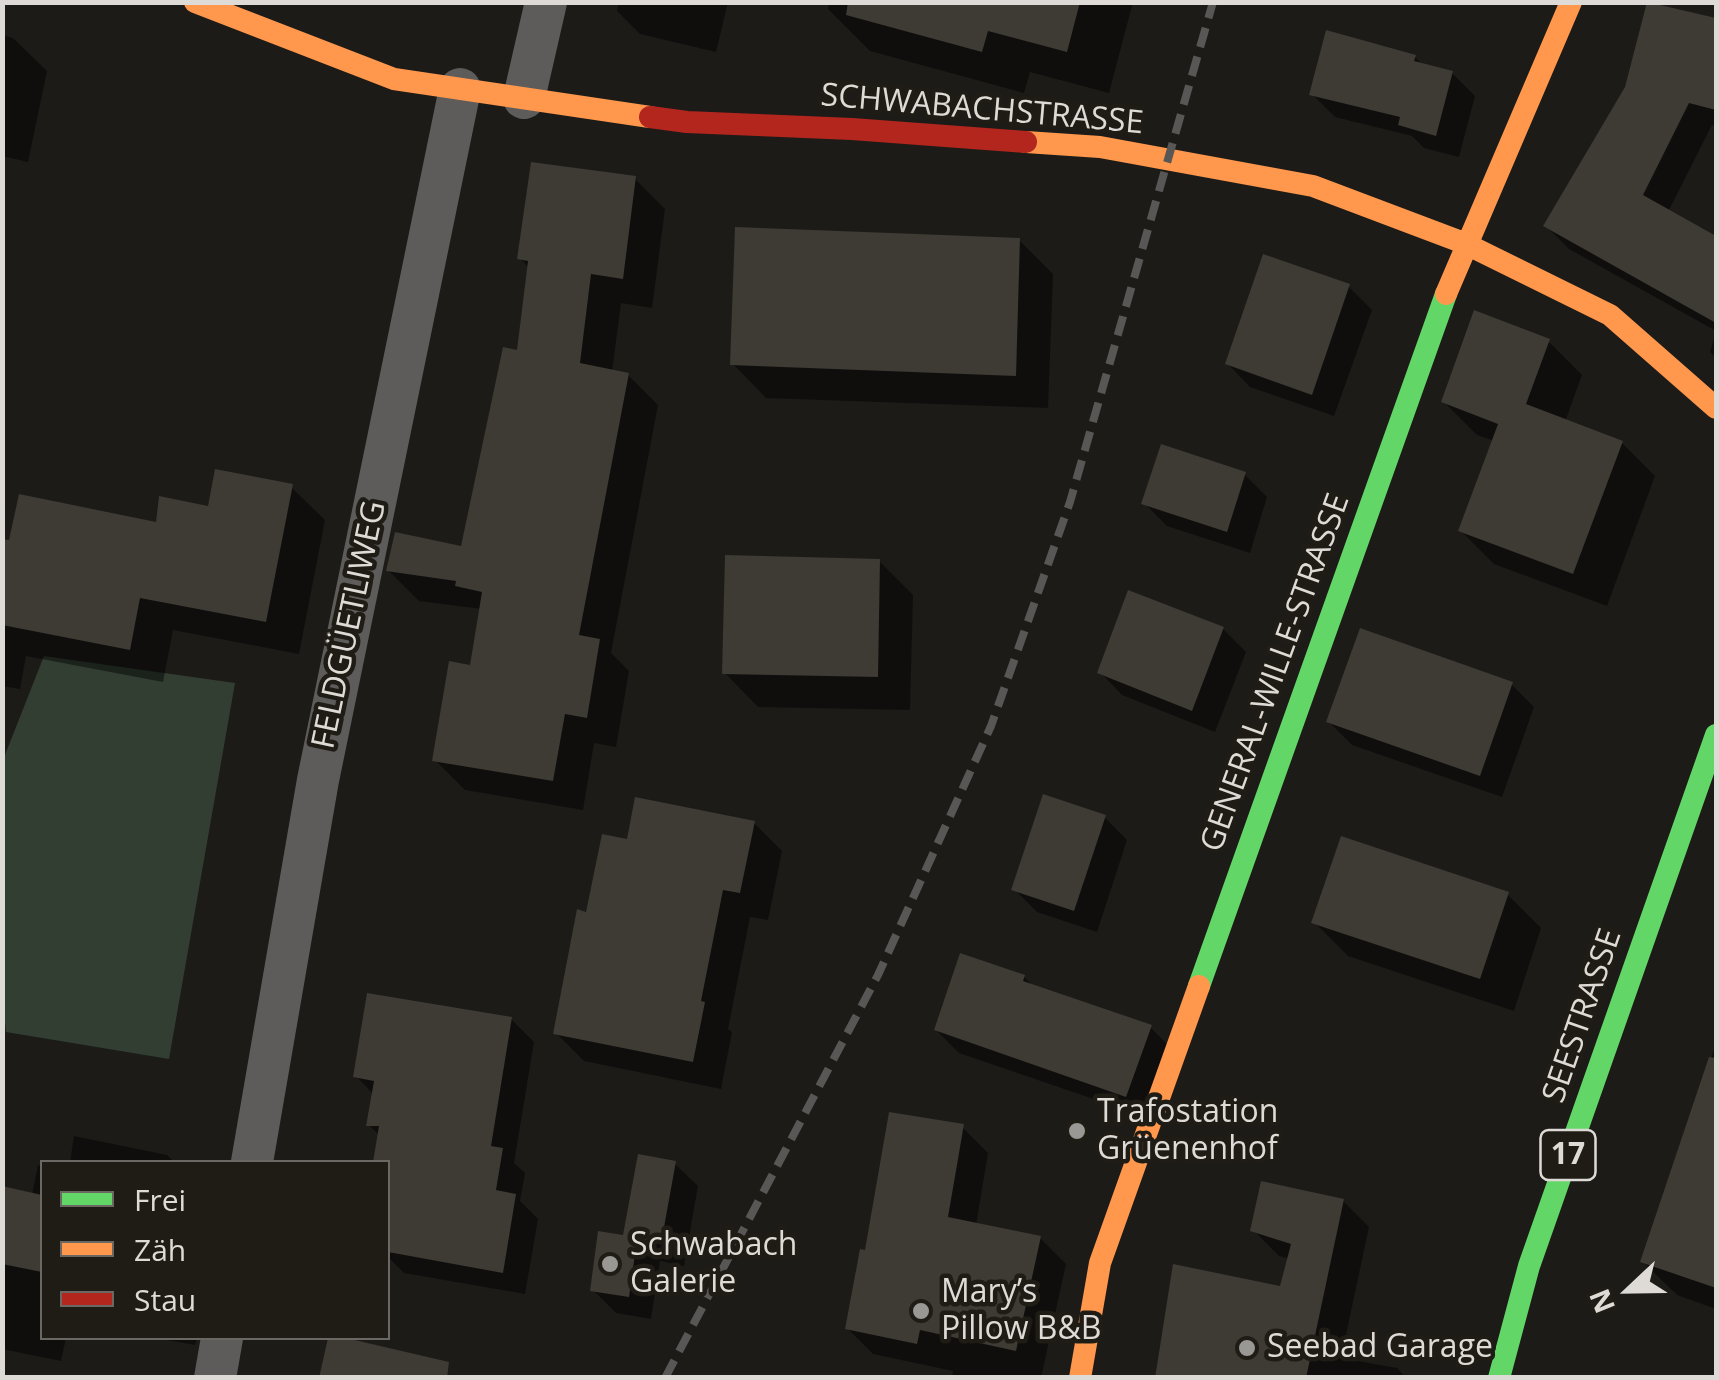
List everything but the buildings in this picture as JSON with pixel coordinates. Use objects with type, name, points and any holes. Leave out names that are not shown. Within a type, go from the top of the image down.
[{"type":"street","name":"SCHWABACHSTRASSE","points":[[195,2],[394,79],[687,122],[1100,148],[1313,186],[1464,243],[1610,315],[1716,408]]},
{"type":"street","points":[[524,98],[546,2]]},
{"type":"street","name":"GENERAL-WILLE-STRASSE","points":[[1080,1378],[1100,1263],[1464,243],[1571,2]]},
{"type":"street","name":"FELDGÜETLIWEG","points":[[252,1160],[318,780],[460,89]]},
{"type":"street","name":"SEESTRASSE","points":[[1499,1378],[1529,1266],[1716,735]]},
{"type":"street","points":[[215,1378],[222,1340]]},
{"type":"green space","points":[[44,656],[235,683],[169,1059],[6,1032],[2,991],[3,760]]},
{"type":"railway","points":[[665,1378],[878,975],[991,726],[1070,502],[1213,2]]},
{"type":"traffic: fast","points":[[1199,986],[1446,294]]},
{"type":"traffic: fast","points":[[1499,1378],[1529,1266],[1716,735]]},
{"type":"traffic: slow","points":[[195,2],[394,79],[650,117]]},
{"type":"traffic: slow","points":[[1446,294],[1571,2]]},
{"type":"traffic: slow","points":[[1026,142],[1100,147],[1313,186],[1464,243],[1610,315],[1716,408]]},
{"type":"traffic: slow","points":[[1080,1378],[1100,1263],[1199,986]]},
{"type":"traffic: jam","points":[[650,117],[1026,142]]},
{"type":"place","name":"Trafostation Grüenenhof","points":[[1077,1131]]},
{"type":"place","name":"Schwabach Galerie","points":[[610,1264]]},
{"type":"place","name":"Mary’s Pillow B&B","points":[[921,1311]]},
{"type":"place","name":"Seebad Garage","points":[[1247,1348]]}]
